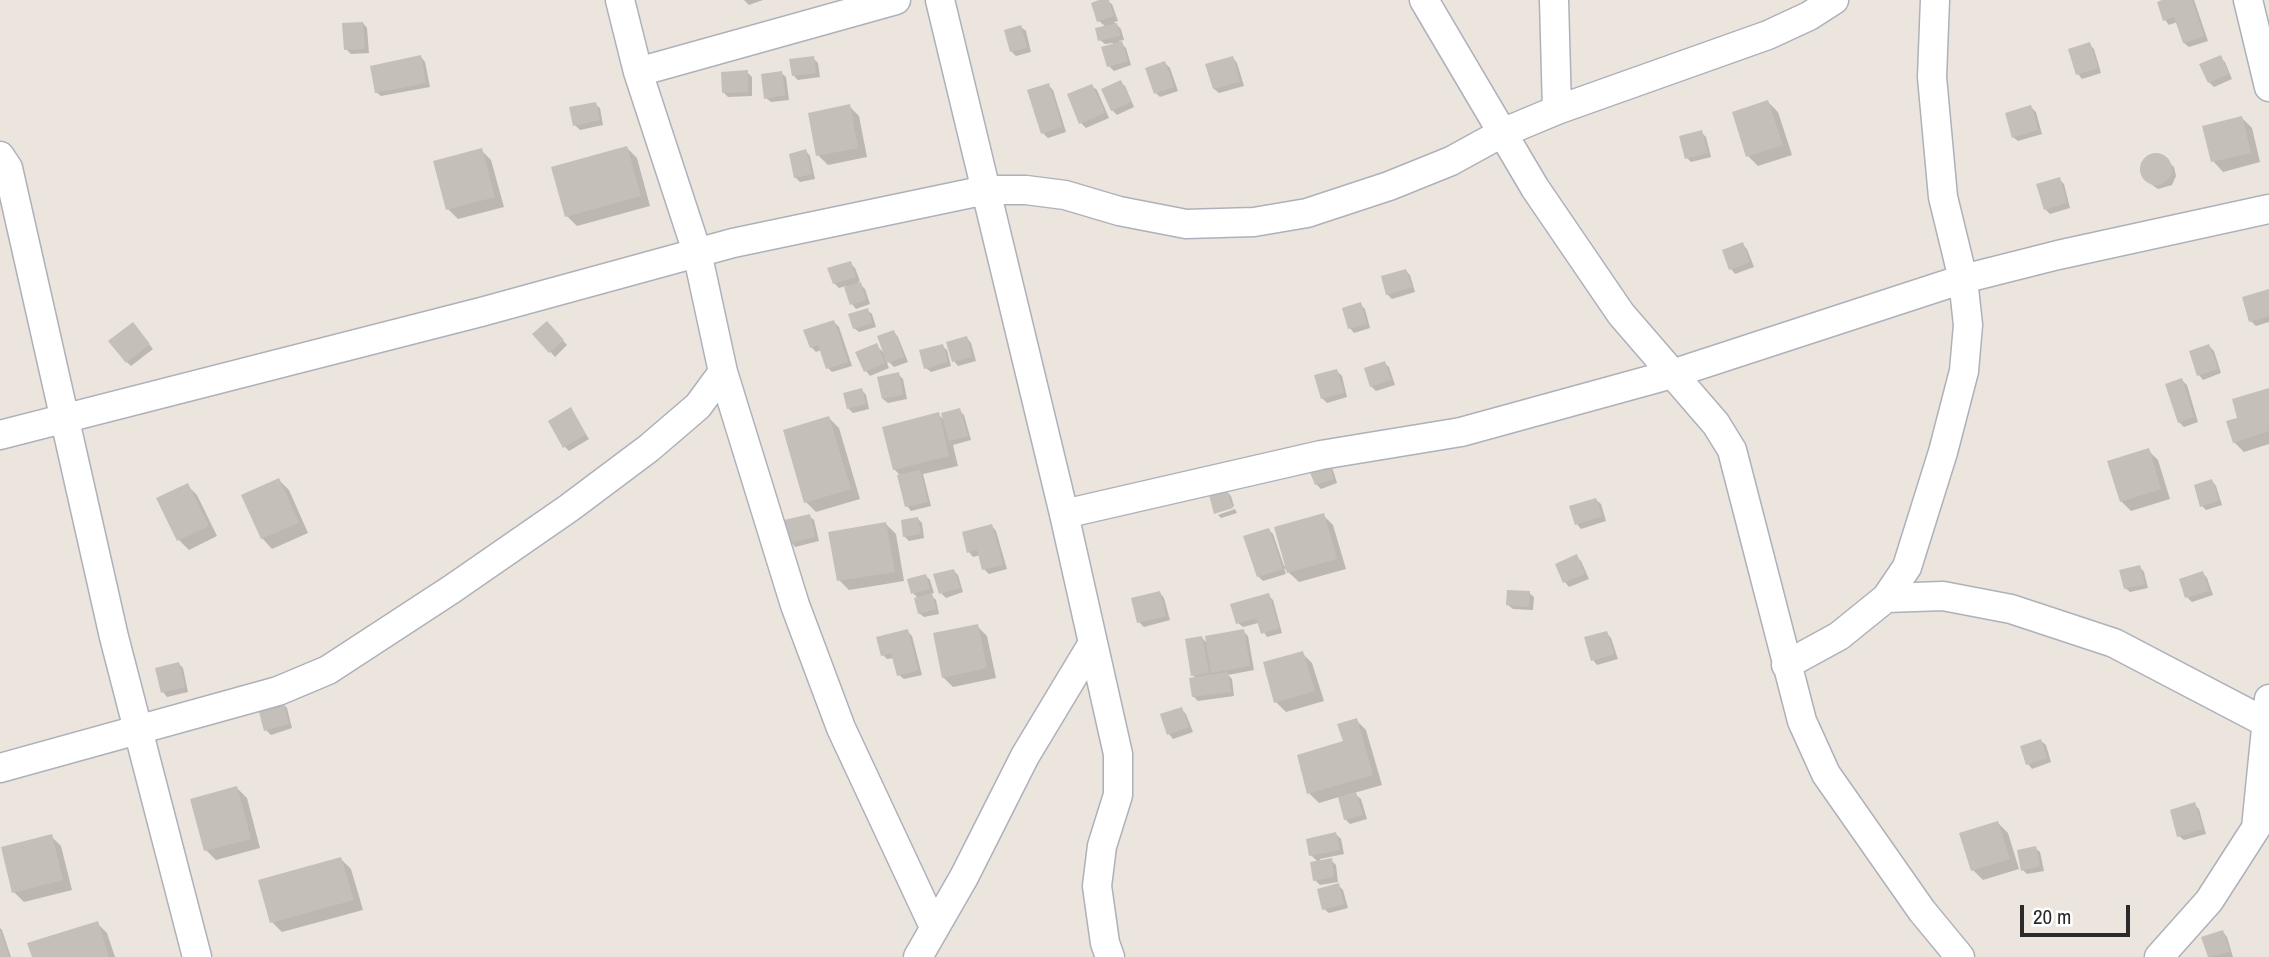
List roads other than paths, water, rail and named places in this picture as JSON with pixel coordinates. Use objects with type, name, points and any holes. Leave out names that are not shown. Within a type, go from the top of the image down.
[{"type":"street","points":[[621,0],[638,72],[697,252],[723,372],[795,605],[841,728],[934,927]]},
{"type":"street","points":[[638,72],[896,0]]},
{"type":"street","points":[[940,0],[1064,514],[1118,754],[1118,795],[1102,846],[1097,886],[1105,943],[1110,957]]},
{"type":"street","points":[[1424,0],[1535,188],[1621,314],[1716,424],[1732,450],[1802,721],[1826,774],[1922,911],[1960,957]]},
{"type":"street","points":[[1554,0],[1557,110]]},
{"type":"street","points":[[0,435],[481,312],[697,252],[986,190],[1026,190],[1065,195],[1119,211],[1186,224],[1254,222],[1307,213],[1389,186],[1557,110],[1768,34],[1809,16],[1834,0]]},
{"type":"street","points":[[1786,666],[1839,636],[1886,598],[1906,567],[1943,452],[1964,371],[1968,325],[1963,279],[1942,197],[1932,77],[1936,0]]},
{"type":"street","points":[[2248,0],[2269,86]]},
{"type":"street","points":[[0,156],[8,168],[114,637],[197,957]]},
{"type":"street","points":[[1064,514],[1321,455],[1461,432],[1672,374],[1963,279],[2058,255],[2269,209]]},
{"type":"street","points":[[0,768],[278,691],[328,670],[474,574],[649,448],[698,405],[723,372]]},
{"type":"street","points":[[1886,598],[1943,596],[2011,609],[2115,643],[2267,711],[2256,828],[2209,901],[2159,957]]},
{"type":"street","points":[[918,957],[964,877],[1025,756],[1093,643]]}]
